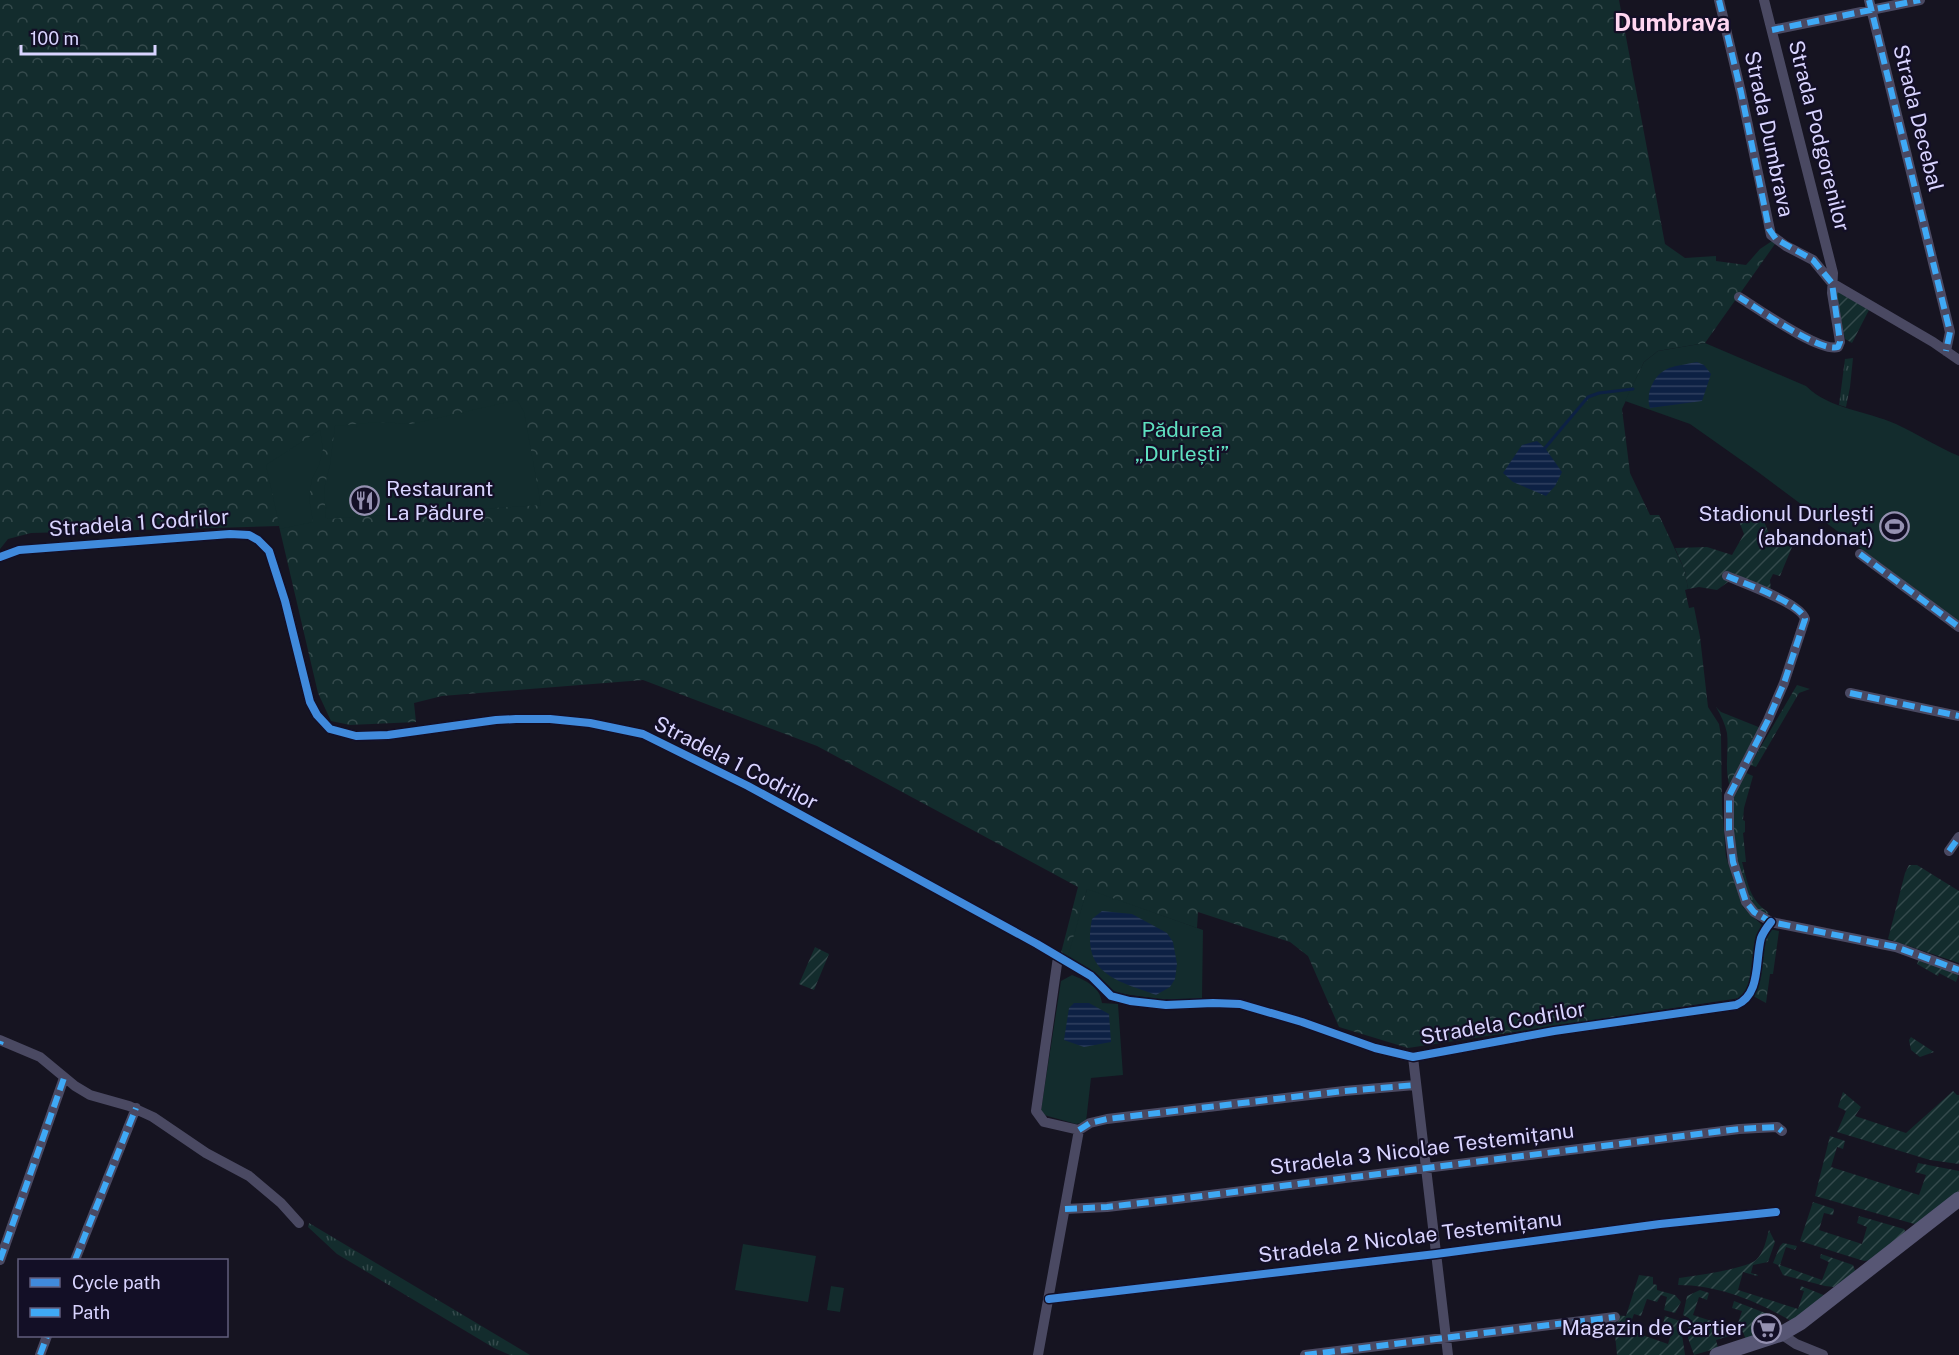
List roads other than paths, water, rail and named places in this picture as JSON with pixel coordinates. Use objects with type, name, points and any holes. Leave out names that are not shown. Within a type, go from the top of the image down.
[{"type":"street","name":"Strada Dumbrava","points":[[1719,0],[1741,92],[1768,229],[1776,239],[1813,260],[1832,283]]},
{"type":"street","name":"Strada Podgorenilor","points":[[1739,297],[1804,338],[1834,348],[1838,347],[1840,342],[1832,283],[1833,273],[1764,0]]},
{"type":"street","points":[[1772,30],[1870,5],[1920,0]]},
{"type":"street","name":"Strada Decebal","points":[[1870,5],[1950,332],[1946,351]]},
{"type":"street","points":[[1832,283],[1959,360]]},
{"type":"street","name":"Stradela 1 Codrilor","points":[[0,557],[19,550],[230,534],[249,535],[269,551],[285,601],[310,702],[318,716],[330,729],[344,734],[370,737],[496,720],[550,719],[631,730],[654,739],[748,786],[1058,957]]},
{"type":"street","points":[[1860,554],[1959,627]]},
{"type":"street","points":[[1727,576],[1787,603],[1804,616],[1795,652],[1768,720],[1729,796],[1729,830],[1733,862],[1746,902],[1754,912],[1771,922],[1896,947],[1959,970]]},
{"type":"street","points":[[1850,693],[1959,716]]},
{"type":"street","points":[[1949,851],[1959,837]]},
{"type":"street","name":"Stradela Codrilor","points":[[1058,957],[1091,976],[1112,996],[1120,999],[1166,1005],[1240,1004],[1302,1022],[1375,1048],[1413,1057],[1554,1031],[1736,1005],[1743,1002],[1752,991],[1762,936],[1771,922]]},
{"type":"street","points":[[1058,957],[1036,1111],[1044,1122],[1079,1130],[1090,1123],[1107,1119],[1344,1091],[1415,1085]]},
{"type":"street","points":[[0,1042],[40,1057],[64,1078],[90,1095],[136,1108],[165,1125],[200,1149],[249,1176],[281,1203],[299,1223]]},
{"type":"street","points":[[1413,1057],[1448,1355]]},
{"type":"street","points":[[0,1260],[64,1078]]},
{"type":"street","points":[[75,1259],[136,1108]]},
{"type":"street","name":"Stradela 3 Nicolae Testemițanu","points":[[1065,1209],[1172,1199],[1739,1129],[1777,1126],[1782,1131]]},
{"type":"street","points":[[1038,1355],[1079,1130]]},
{"type":"street","points":[[1718,1355],[1781,1334],[1800,1323],[1959,1199]]},
{"type":"street","name":"Stradela 2 Nicolae Testemițanu","points":[[1049,1299],[1436,1254],[1660,1224],[1776,1212]]},
{"type":"street","points":[[1305,1355],[1615,1317]]},
{"type":"street","points":[[1781,1334],[1796,1344],[1823,1355]]},
{"type":"street","points":[[40,1355],[46,1337]]},
{"type":"water","points":[[1697,362],[1704,365],[1711,374],[1702,401],[1650,408],[1650,390],[1659,375],[1669,368]]},
{"type":"water","points":[[1537,441],[1545,448],[1562,472],[1555,486],[1546,496],[1513,482],[1503,473],[1522,445]]},
{"type":"water","points":[[1102,911],[1132,914],[1167,933],[1173,942],[1177,964],[1175,979],[1170,987],[1156,995],[1127,985],[1104,972],[1092,952],[1090,937],[1092,919]]},
{"type":"water","points":[[1074,1003],[1089,1003],[1109,1014],[1111,1042],[1084,1047],[1064,1040],[1069,1008]]},
{"type":"waterway","points":[[1545,448],[1588,397],[1599,393],[1633,389]]},
{"type":"place","name":"Restaurant La Pădure","points":[[365,501]]},
{"type":"place","name":"Stadionul Durlești (abandonat)","points":[[1895,526]]},
{"type":"place","name":"Magazin de Cartier","points":[[1766,1328]]},
{"type":"district","name":"Dumbrava","points":[[1672,23]]},
{"type":"park label","name":"Pădurea „Durlești”","points":[[1182,442]]}]
